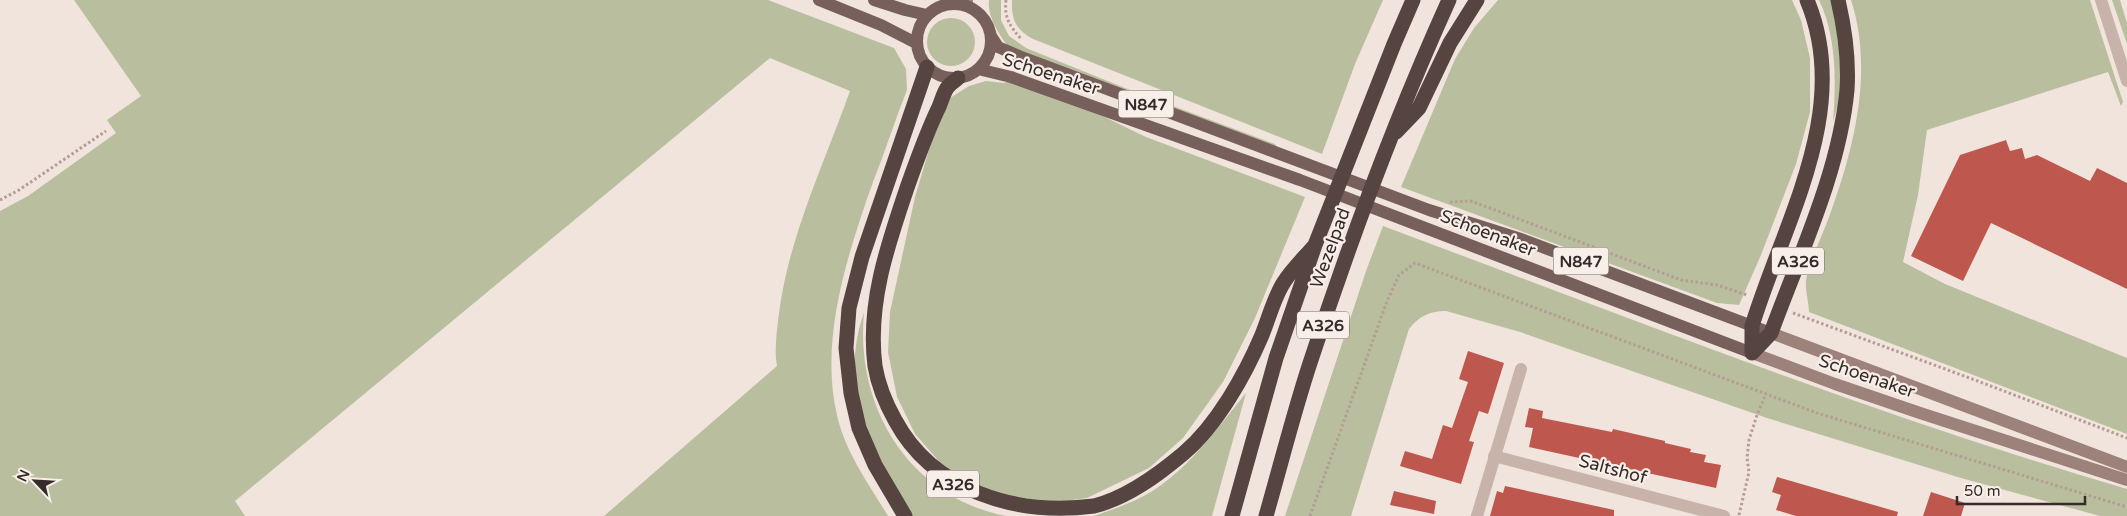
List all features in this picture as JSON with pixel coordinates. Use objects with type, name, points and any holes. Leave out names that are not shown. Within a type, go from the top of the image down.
[{"type":"highway","name":"Wezelpad","points":[[1232,516],[1276,358],[1315,245],[1413,0]]},
{"type":"highway","name":"Wezelpad","points":[[1266,516],[1310,361],[1349,247],[1391,137],[1449,0]]},
{"type":"highway","name":"A326","points":[[1391,137],[1419,108],[1450,42],[1477,0]]},
{"type":"highway","name":"A326","points":[[1752,352],[1752,326],[1808,163],[1820,116],[1823,87],[1822,54],[1815,20],[1807,0]]},
{"type":"highway","name":"A326","points":[[1752,352],[1771,333],[1833,163],[1847,90],[1847,57],[1838,0]]},
{"type":"highway","points":[[905,516],[874,465],[859,428],[851,392],[846,348],[849,308],[862,257],[927,67]]},
{"type":"highway","name":"A326","points":[[958,78],[947,88],[933,120],[887,248],[876,293],[872,333],[876,369],[887,406],[904,437],[944,478],[970,494],[997,505],[1030,510],[1062,511],[1095,506],[1128,492],[1159,473],[1186,451],[1212,422],[1230,396],[1258,344],[1284,282],[1315,245]]},
{"type":"main road","points":[[818,0],[881,25],[916,44]]},
{"type":"main road","points":[[874,0],[927,15],[921,23],[916,44],[920,56],[927,67],[941,76],[958,78],[969,75],[978,69],[988,54],[991,36]]},
{"type":"main road","name":"N847","points":[[927,15],[940,6],[967,2],[980,14],[987,24],[991,36]]},
{"type":"main road","name":"Schoenaker","points":[[991,36],[998,47],[1019,56],[1409,202],[1521,239],[2127,467]]},
{"type":"main road","name":"Schoenaker","points":[[978,69],[1011,77],[1300,180],[1835,384],[2127,480]]},
{"type":"street","points":[[2101,0],[2127,80]]},
{"type":"street","points":[[1477,516],[1521,369]]},
{"type":"street","name":"Saltshof","points":[[1494,456],[1724,516]]},
{"type":"path","points":[[1005,9],[1006,0]]},
{"type":"path","points":[[0,200],[19,190],[106,130]]},
{"type":"path","points":[[1310,516],[1386,304],[1399,274],[1415,263],[1818,413],[2127,507]]},
{"type":"path","points":[[1739,516],[1749,472],[1747,458],[1749,440],[1766,394]]},
{"type":"green space","points":[[74,0],[768,0],[894,48],[906,69],[907,90],[854,238],[839,297],[832,357],[832,386],[841,429],[858,467],[888,516],[604,516],[777,366],[776,347],[779,313],[791,256],[809,200],[850,91],[770,58],[235,501],[245,516],[0,516],[0,211],[28,196],[116,133],[107,120],[141,96]]},
{"type":"green space","points":[[989,0],[1001,0],[1001,20],[1009,36],[1026,48],[1125,88],[1275,144],[1277,148],[1104,85],[1007,45],[991,18]]},
{"type":"green space","points":[[1012,0],[1383,0],[1355,64],[1322,154],[1033,39],[1022,32],[1016,23],[1012,13]]},
{"type":"green space","points":[[1498,0],[1792,0],[1801,20],[1810,58],[1810,112],[1796,164],[1761,255],[1739,305],[1717,303],[1401,187],[1455,59],[1474,28]]},
{"type":"green space","points":[[1819,0],[1837,0],[1844,48],[1840,97],[1833,122],[1834,60],[1829,29]]},
{"type":"green space","points":[[1851,0],[2090,0],[2123,102],[2121,106],[2108,72],[1927,130],[1918,195],[1903,262],[1945,284],[2127,358],[2127,434],[1809,312],[1806,290],[1807,277],[1838,191],[1853,137],[1858,110],[1861,54],[1858,27]]},
{"type":"green space","points":[[2112,0],[2120,0],[2127,23],[2127,44]]},
{"type":"green space","points":[[946,18],[956,18],[968,25],[975,37],[975,47],[968,59],[956,66],[946,66],[938,62],[931,55],[927,47],[927,37],[931,29],[938,22]]},
{"type":"green space","points":[[986,81],[1004,83],[1009,81],[1082,106],[1146,137],[1305,197],[1255,318],[1223,382],[1183,438],[1149,468],[1087,498],[1052,503],[979,490],[944,467],[915,434],[897,397],[888,352],[890,312],[915,197],[931,143],[950,98],[969,86]]},
{"type":"green space","points":[[1383,226],[1846,398],[1939,430],[2127,489],[2127,516],[2100,516],[1961,478],[1767,418],[1520,332],[1446,311],[1425,315],[1409,329],[1351,516],[1285,516],[1366,271]]},
{"type":"green space","points":[[864,313],[864,348],[869,382],[880,414],[896,443],[917,468],[942,490],[972,506],[1006,516],[911,516],[880,466],[865,429],[860,410],[856,391],[855,352],[858,332]]},
{"type":"green space","points":[[1246,393],[1212,516],[1094,516],[1124,505],[1154,490],[1180,470]]},
{"type":"building","points":[[2006,140],[2010,151],[2022,148],[2025,159],[2037,155],[2090,181],[2097,168],[2127,183],[2127,289],[1991,223],[1963,281],[1911,256],[1960,155]]},
{"type":"building","points":[[1468,351],[1504,363],[1488,414],[1479,411],[1469,441],[1474,442],[1461,484],[1400,466],[1405,451],[1432,459],[1443,425],[1452,428],[1468,382],[1459,379]]},
{"type":"building","points":[[1529,408],[1543,411],[1542,418],[1612,432],[1613,429],[1665,441],[1665,443],[1691,449],[1690,452],[1706,455],[1704,462],[1721,465],[1716,488],[1529,447],[1533,428],[1525,427]]},
{"type":"building","points":[[1777,477],[1898,512],[1897,516],[1796,516],[1776,510],[1781,495],[1772,492]]},
{"type":"building","points":[[1505,486],[1614,510],[1614,516],[1490,516],[1497,491],[1503,493]]},
{"type":"building","points":[[1394,491],[1436,501],[1434,514],[1390,505]]},
{"type":"building","points":[[1931,492],[1965,503],[1961,516],[1923,516]]}]
